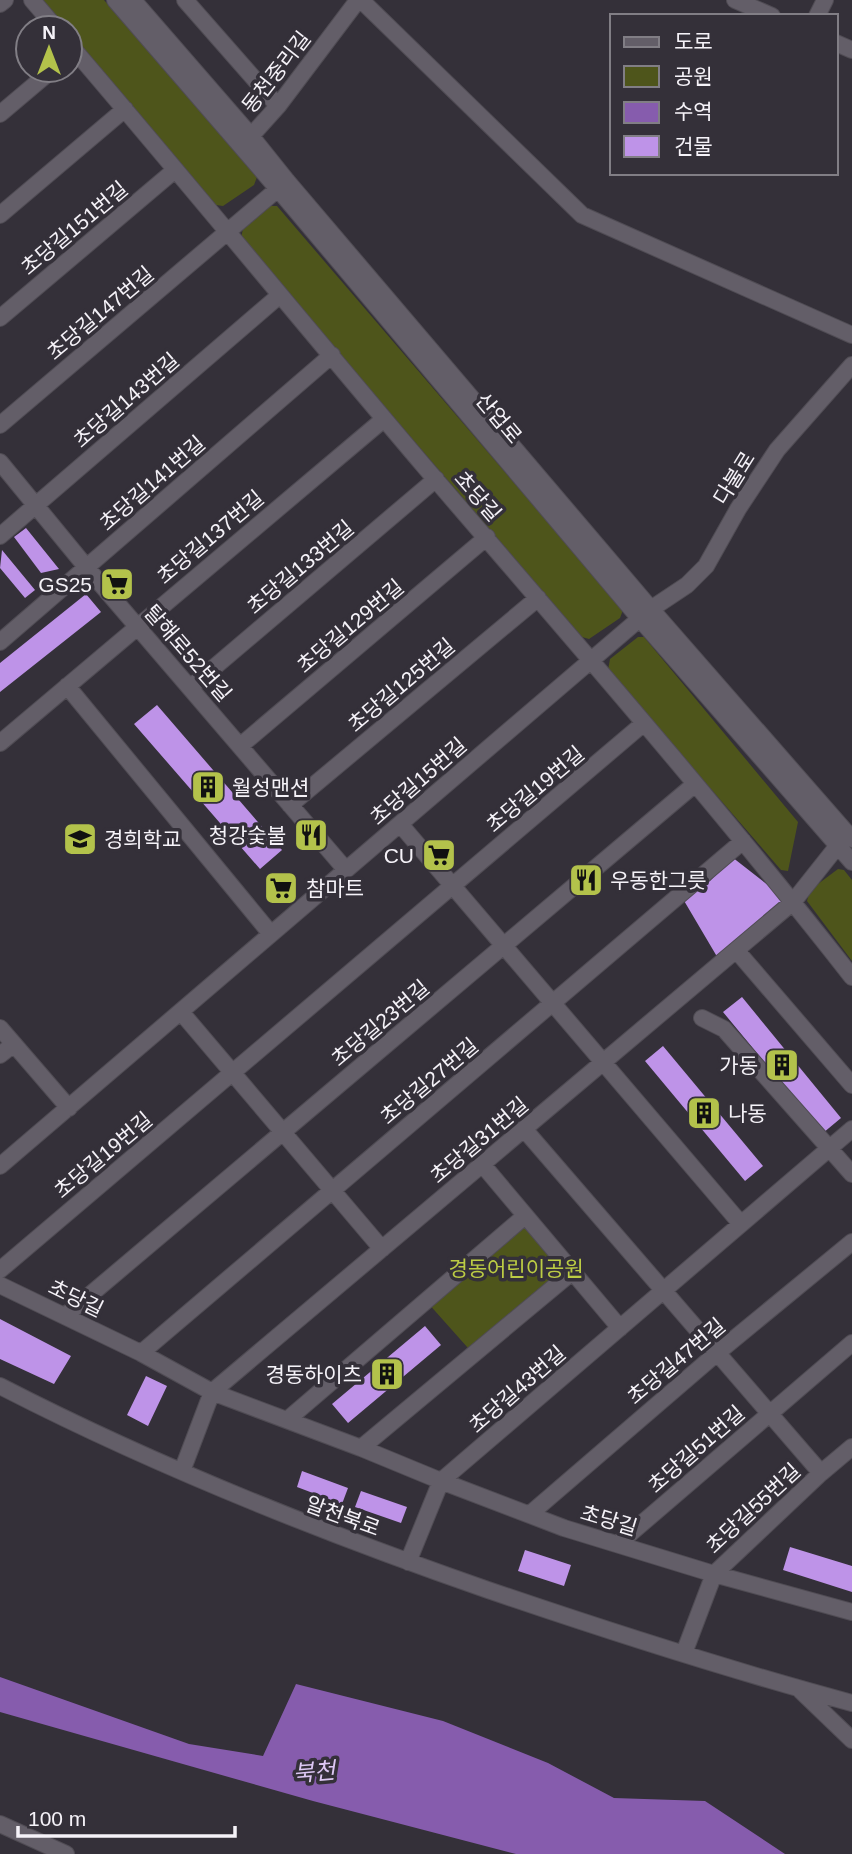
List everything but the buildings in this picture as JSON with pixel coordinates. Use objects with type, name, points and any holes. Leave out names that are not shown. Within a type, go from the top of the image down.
[{"type":"street","points":[[0,4],[5,0]]},
{"type":"street","points":[[32,0],[44,14]]},
{"type":"street","name":"산업로","points":[[115,0],[282,185],[646,614],[847,838],[852,862]]},
{"type":"street","name":"산업로","points":[[133,0],[251,136],[282,185]]},
{"type":"street","points":[[186,0],[278,106]]},
{"type":"street","points":[[359,0],[582,215],[852,335]]},
{"type":"street","name":"동천중리길","points":[[251,136],[278,106],[359,0]]},
{"type":"street","points":[[734,0],[767,14]]},
{"type":"street","name":"초당길","points":[[84,63],[384,419],[593,660],[852,977]]},
{"type":"street","points":[[0,114],[35,84]]},
{"type":"street","points":[[0,215],[125,109]]},
{"type":"street","name":"초당길151번길","points":[[0,318],[176,170]]},
{"type":"street","name":"초당길147번길","points":[[0,425],[282,185]]},
{"type":"street","name":"초당길143번길","points":[[0,536],[280,295]]},
{"type":"street","name":"초당길141번길","points":[[0,642],[332,355]]},
{"type":"street","name":"다불로","points":[[593,660],[706,566],[738,509],[777,450],[852,365]]},
{"type":"street","name":"초당길137번길","points":[[0,743],[384,419]]},
{"type":"street","name":"탈해로52번길","points":[[0,462],[136,626],[346,870]]},
{"type":"street","name":"초당길133번길","points":[[191,687],[436,479]]},
{"type":"street","name":"초당길129번길","points":[[240,746],[487,537]]},
{"type":"street","name":"초당길125번길","points":[[290,805],[538,598]]},
{"type":"street","name":"초당길15번길","points":[[0,1166],[593,660]]},
{"type":"street","points":[[67,687],[271,934]]},
{"type":"street","name":"초당길19번길","points":[[0,1270],[644,723]]},
{"type":"street","name":"초당길23번길","points":[[65,1316],[695,784]]},
{"type":"street","points":[[400,824],[741,1224]]},
{"type":"street","name":"초당길31번길","points":[[212,1392],[793,902],[847,838]]},
{"type":"street","name":"초당길27번길","points":[[141,1353],[743,841]]},
{"type":"street","points":[[736,950],[852,1085]]},
{"type":"street","points":[[181,1012],[382,1249]]},
{"type":"street","points":[[702,1018],[724,1029],[852,1174]]},
{"type":"street","points":[[0,1028],[69,1108]]},
{"type":"street","points":[[0,1055],[13,1044]]},
{"type":"street","points":[[524,1129],[664,1290]]},
{"type":"street","name":"초당길43번길","points":[[441,1481],[852,1129]]},
{"type":"street","points":[[482,1164],[620,1328]]},
{"type":"street","points":[[287,1420],[525,1216]]},
{"type":"street","name":"초당길47번길","points":[[530,1514],[717,1353],[852,1242]]},
{"type":"street","points":[[361,1448],[572,1272]]},
{"type":"street","name":"초당길","points":[[0,1284],[141,1353],[212,1392],[441,1481],[618,1544],[852,1612]]},
{"type":"street","name":"초당길51번길","points":[[664,1290],[770,1414]]},
{"type":"street","name":"초당길51번길","points":[[618,1544],[852,1343]]},
{"type":"street","name":"알천북로","points":[[0,1386],[57,1415],[292,1519],[611,1632],[852,1703]]},
{"type":"street","points":[[181,1471],[212,1392]]},
{"type":"street","name":"초당길55번길","points":[[770,1414],[821,1473]]},
{"type":"street","name":"초당길55번길","points":[[714,1574],[852,1447]]},
{"type":"street","points":[[408,1562],[441,1481]]},
{"type":"street","points":[[684,1653],[714,1574]]},
{"type":"street","points":[[798,1688],[852,1740]]},
{"type":"street","points":[[0,1824],[66,1854]]},
{"type":"green space","points":[[39,0],[104,0],[257,177],[254,185],[223,206],[216,205],[84,51],[84,14],[52,14]]},
{"type":"green space","points":[[270,206],[277,206],[623,610],[620,618],[589,639],[582,637],[241,239],[243,228]]},
{"type":"green space","points":[[638,637],[644,637],[798,822],[788,871],[781,870],[608,670],[610,659]]},
{"type":"green space","points":[[838,869],[844,870],[852,880],[852,961],[807,901],[810,890]]},
{"type":"green space","name":"경동어린이공원","points":[[521,1223],[561,1271],[468,1348],[427,1302]]},
{"type":"water","name":"북천","points":[[0,1677],[189,1744],[263,1756],[296,1684],[443,1721],[548,1763],[614,1798],[705,1801],[785,1854],[516,1854],[313,1801],[0,1712]]},
{"type":"place","name":"GS25","points":[[117,584]]},
{"type":"place","name":"월성맨션","points":[[208,787]]},
{"type":"place","name":"청강숯불","points":[[311,835]]},
{"type":"place","name":"경희학교","points":[[80,839]]},
{"type":"place","name":"CU","points":[[439,855]]},
{"type":"place","name":"우동한그릇","points":[[586,880]]},
{"type":"place","name":"참마트","points":[[281,888]]},
{"type":"place","name":"가동","points":[[782,1065]]},
{"type":"place","name":"나동","points":[[704,1113]]},
{"type":"place","name":"경동하이츠","points":[[387,1374]]}]
